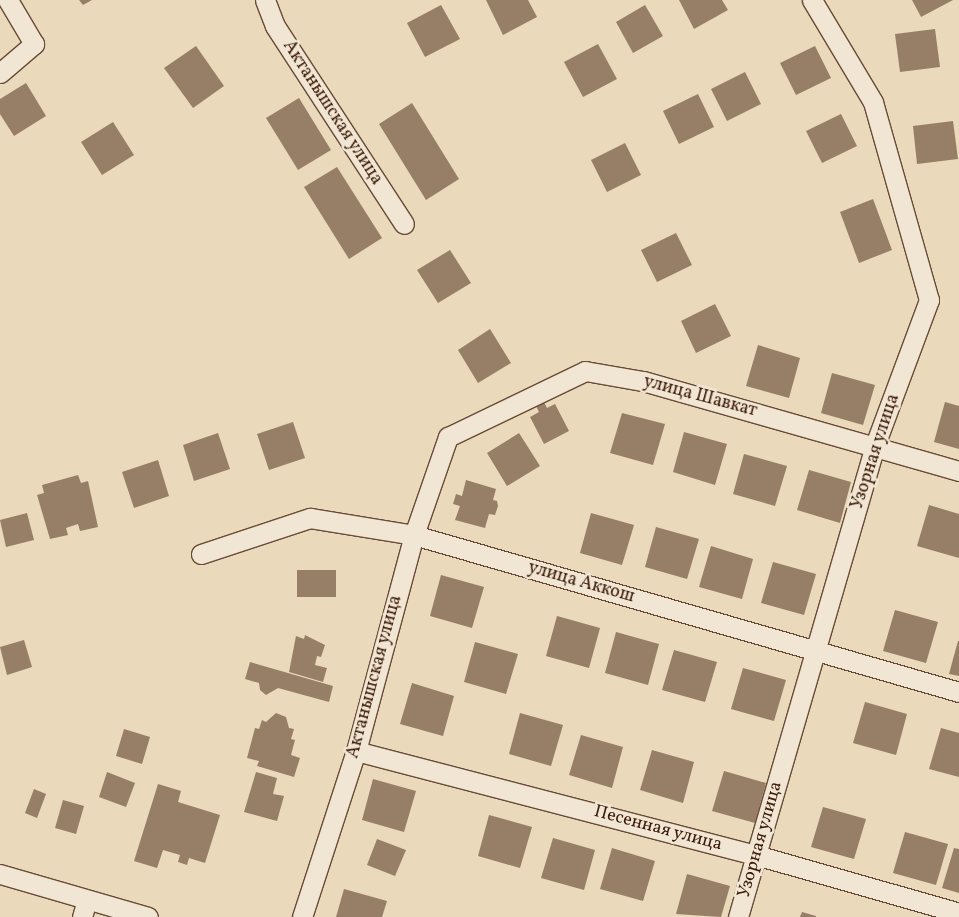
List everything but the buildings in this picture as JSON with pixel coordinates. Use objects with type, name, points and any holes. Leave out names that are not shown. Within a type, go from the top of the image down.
[{"type":"street","points":[[0,73],[34,44],[8,0]]},
{"type":"street","name":"Актанышская улица","points":[[265,0],[275,26],[404,224]]},
{"type":"street","name":"Узорная улица","points":[[738,917],[875,445],[929,300],[872,102],[812,0]]},
{"type":"street","name":"улица Шавкат","points":[[448,437],[585,371],[643,381],[875,445],[959,471]]},
{"type":"street","name":"Актанышская улица","points":[[302,917],[356,751],[414,535],[448,437]]},
{"type":"street","name":"улица Аккош","points":[[201,554],[310,518],[414,535],[959,692]]},
{"type":"street","name":"Песенная улица","points":[[356,751],[756,855],[959,913]]},
{"type":"street","points":[[0,874],[84,908],[148,917]]}]
